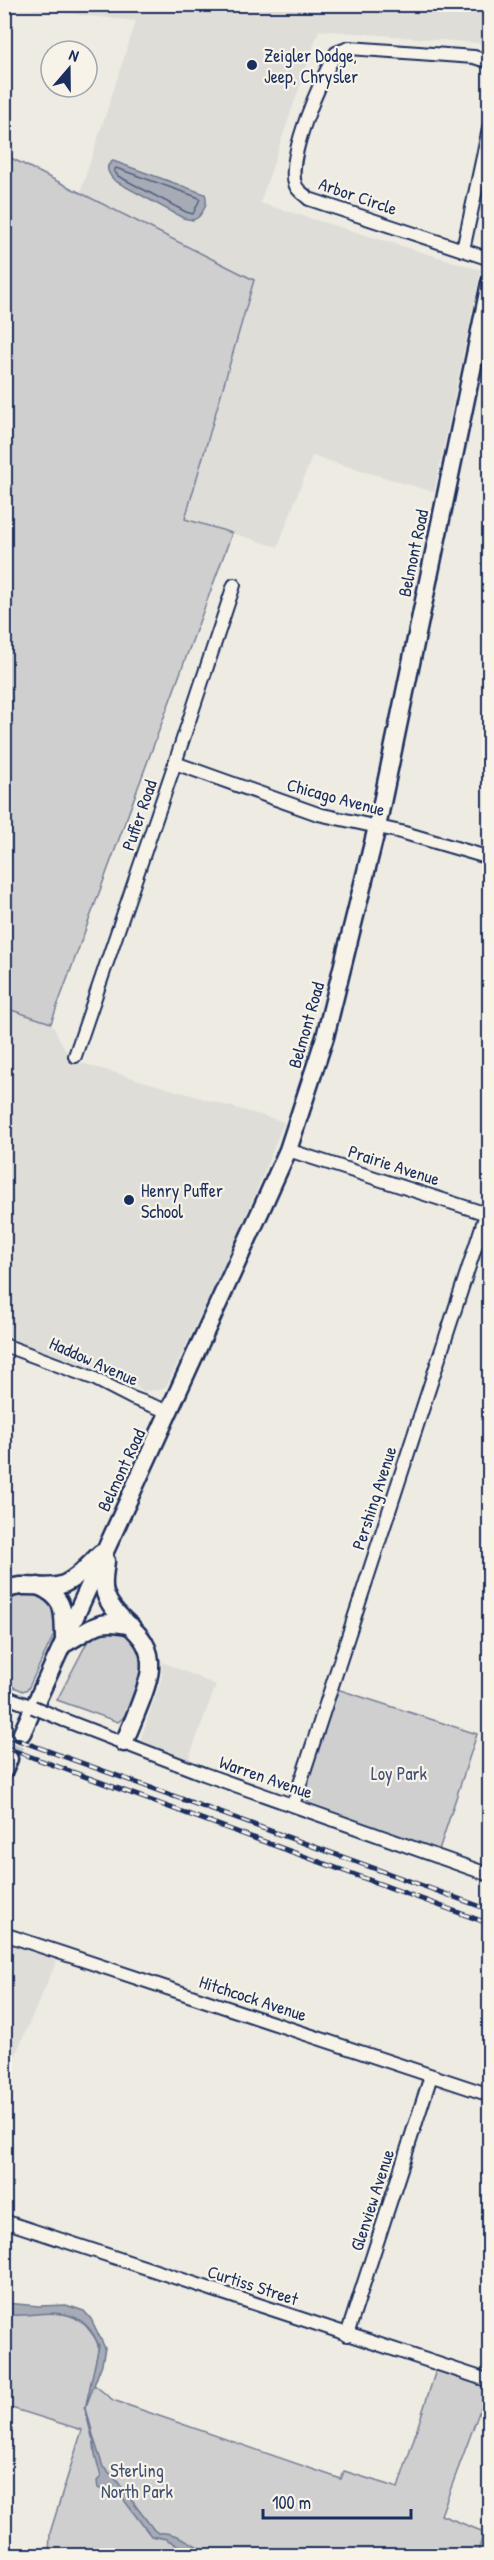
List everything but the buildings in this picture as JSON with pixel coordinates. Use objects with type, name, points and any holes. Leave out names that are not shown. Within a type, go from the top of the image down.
[{"type":"main road","name":"Belmont Road","points":[[22,1733],[288,1150],[325,1037],[376,827],[484,340],[489,283]]},
{"type":"main road","points":[[4,1591],[25,1584],[53,1586],[72,1580],[107,1547]]},
{"type":"main road","points":[[107,1547],[105,1594],[112,1608],[145,1641],[150,1655],[150,1671],[124,1743]]},
{"type":"main road","points":[[34,1585],[53,1594],[60,1602],[64,1618],[64,1644]]},
{"type":"main road","points":[[64,1644],[99,1623],[113,1622],[131,1626]]},
{"type":"street","name":"Arbor Circle","points":[[489,62],[474,57],[349,48],[336,53],[319,84],[295,159],[294,178],[296,188],[309,199],[489,259]]},
{"type":"street","points":[[463,250],[489,123]]},
{"type":"street","name":"Puffer Road","points":[[75,1056],[176,763],[234,585]]},
{"type":"street","name":"Chicago Avenue","points":[[176,763],[318,814],[376,827],[489,858]]},
{"type":"street","name":"Prairie Avenue","points":[[288,1150],[487,1215]]},
{"type":"street","name":"Pershing Avenue","points":[[293,1805],[487,1215],[489,1202]]},
{"type":"street","name":"Haddow Avenue","points":[[4,1345],[93,1378],[132,1398],[170,1412]]},
{"type":"street","name":"Warren Avenue","points":[[7,1696],[124,1743],[489,1875]]},
{"type":"street","name":"Hitchcock Avenue","points":[[4,1934],[489,2095]]},
{"type":"street","name":"Glenview Avenue","points":[[347,2335],[431,2076]]},
{"type":"street","name":"Curtiss Street","points":[[4,2221],[489,2382]]},
{"type":"shaded area","points":[[18,4],[489,5],[489,44],[319,30],[260,203],[481,270],[434,492],[312,456],[278,547],[185,519],[254,280],[80,193],[136,21],[17,8]]},
{"type":"shaded area","name":"Henry Puffer School","points":[[5,1008],[51,1023],[71,1060],[284,1122],[238,1237],[167,1385],[161,1390],[142,1391],[134,1384],[5,1337]]},
{"type":"shaded area","points":[[162,1662],[216,1685],[188,1761],[140,1741],[162,1677]]},
{"type":"shaded area","points":[[4,1942],[57,1960],[5,2079]]},
{"type":"green space","points":[[5,155],[254,280],[185,519],[232,533],[51,1023],[5,1008]]},
{"type":"green space","points":[[32,1592],[54,1600],[58,1626],[28,1689],[23,1691],[5,1683],[5,1603],[20,1594]]},
{"type":"green space","points":[[93,1631],[126,1633],[139,1647],[144,1668],[141,1685],[130,1707],[118,1722],[57,1700]]},
{"type":"green space","name":"Loy Park","points":[[337,1689],[477,1734],[438,1853],[313,1807],[308,1802],[307,1781]]},
{"type":"green space","name":"Sterling North Park","points":[[56,2313],[71,2316],[84,2324],[97,2341],[98,2360],[87,2402],[93,2384],[113,2400],[341,2479],[344,2471],[398,2488],[436,2370],[488,2388],[441,2515],[484,2532],[477,2555],[210,2555],[193,2544],[173,2543],[195,2555],[49,2555],[50,2533],[82,2430],[5,2406],[5,2315]]},
{"type":"water","points":[[113,161],[205,194],[204,209],[193,220],[183,218],[115,181],[108,168]]},
{"type":"water","points":[[5,2303],[39,2306],[66,2305],[84,2311],[91,2319],[105,2348],[102,2364],[85,2409],[99,2346],[91,2331],[82,2321],[71,2316],[46,2313],[5,2315]]},
{"type":"water","points":[[93,2436],[103,2467],[114,2477],[154,2530],[158,2533],[178,2536],[210,2555],[195,2555],[166,2539],[151,2536],[118,2492],[109,2493],[98,2488],[97,2481],[101,2477]]},
{"type":"waterway","points":[[85,2407],[93,2438]]},
{"type":"tunnel","points":[[9,1759],[22,1733]]},
{"type":"railway","points":[[4,1735],[490,1910]]},
{"type":"railway","points":[[4,1747],[490,1924]]},
{"type":"place","name":"Zeigler Dodge, Jeep, Chrysler","points":[[252,65]]},
{"type":"place","name":"Henry Puffer School","points":[[129,1200]]}]
